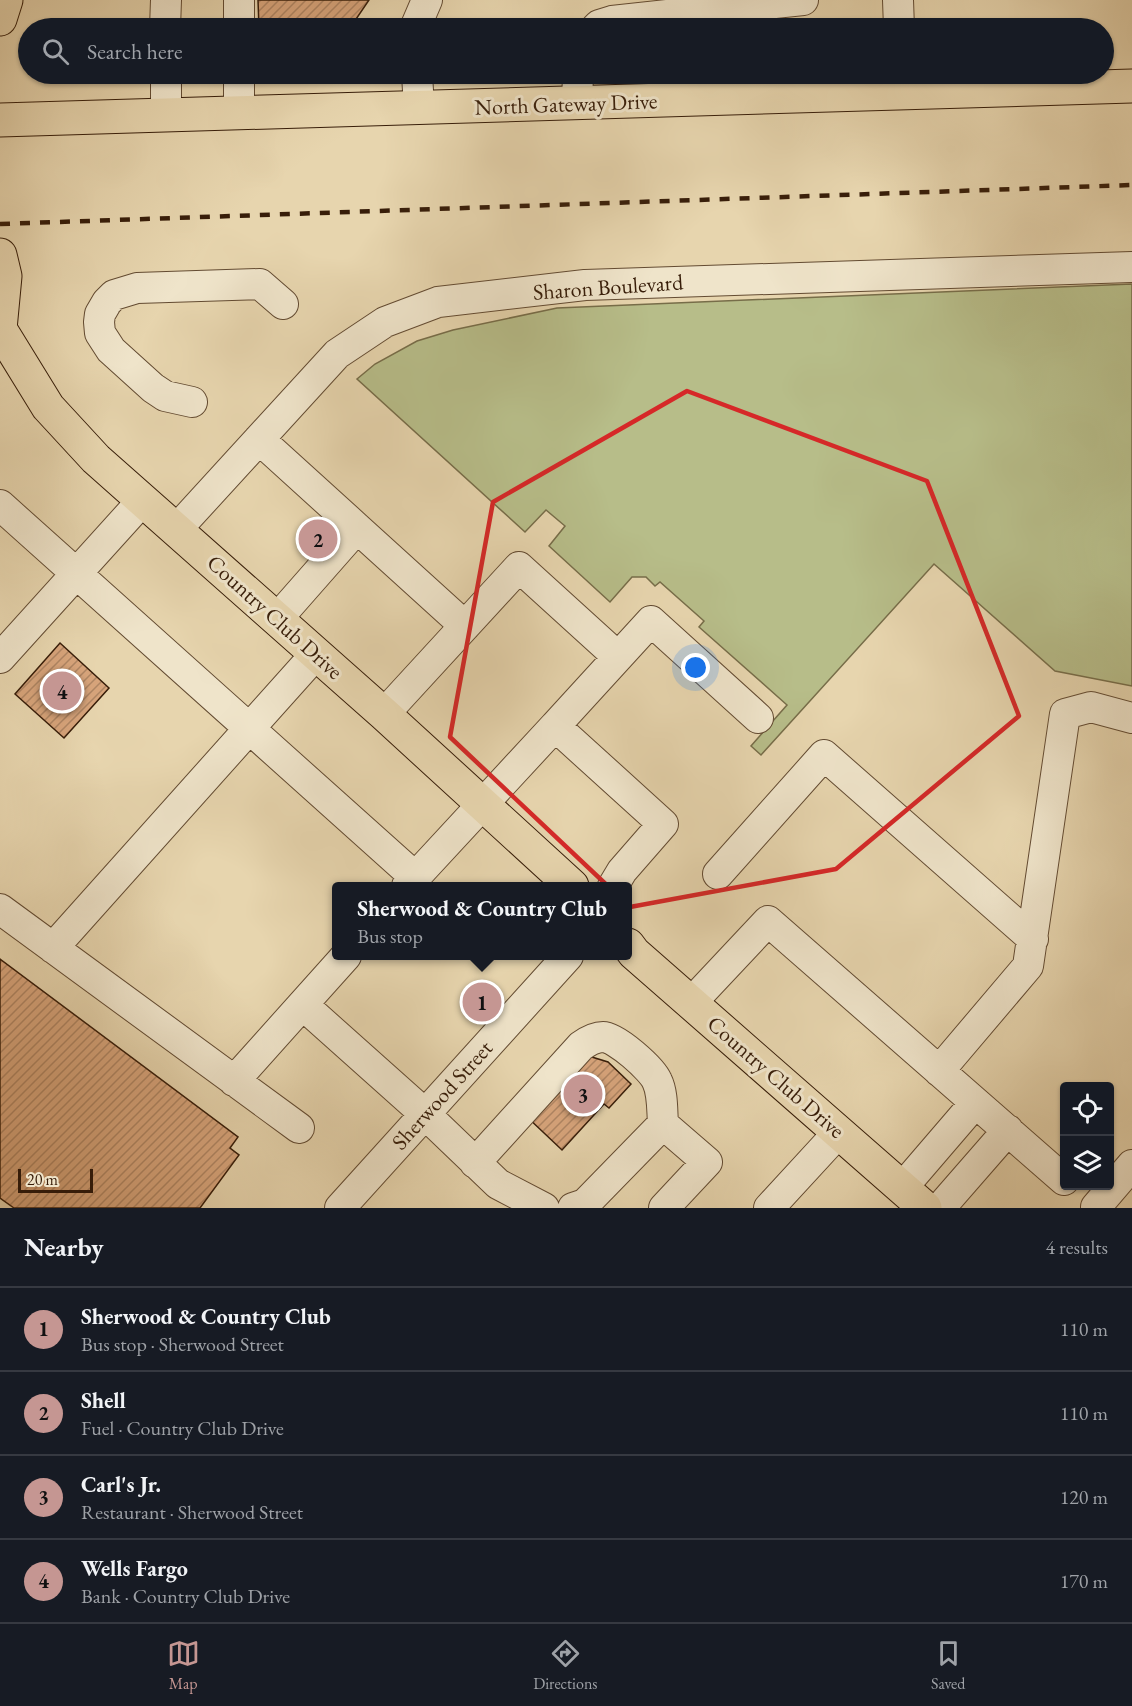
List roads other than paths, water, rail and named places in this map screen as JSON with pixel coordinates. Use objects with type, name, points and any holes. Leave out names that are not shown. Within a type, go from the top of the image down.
[{"type":"main road","points":[[0,20],[6,0]]},
{"type":"main road","name":"North Gateway Drive","points":[[0,120],[419,108],[578,88],[837,84]]},
{"type":"main road","name":"North Gateway Drive","points":[[979,84],[1132,86]]},
{"type":"main road","points":[[0,255],[5,276],[0,329]]},
{"type":"main road","name":"Country Club Drive","points":[[0,329],[48,407],[96,459],[277,618],[568,882]]},
{"type":"main road","name":"Country Club Drive","points":[[632,950],[914,1198]]},
{"type":"street","points":[[165,18],[166,0]]},
{"type":"street","points":[[239,0],[239,18]]},
{"type":"street","points":[[419,18],[427,0]]},
{"type":"street","points":[[639,18],[803,0]]},
{"type":"street","points":[[898,0],[899,18]]},
{"type":"street","points":[[166,84],[166,116]]},
{"type":"street","points":[[239,84],[239,114]]},
{"type":"street","points":[[418,84],[419,108]]},
{"type":"street","name":"Sharon Boulevard","points":[[176,530],[337,354],[385,322],[438,302],[585,285],[1132,267]]},
{"type":"street","points":[[192,402],[165,396],[111,350],[100,333],[99,322],[100,314],[107,302],[114,295],[137,288],[260,284],[283,304]]},
{"type":"street","points":[[259,439],[465,626]]},
{"type":"street","points":[[0,658],[142,501]]},
{"type":"street","points":[[0,505],[249,728],[411,882],[651,621],[758,718]]},
{"type":"street","points":[[277,618],[357,528]]},
{"type":"street","points":[[384,714],[519,567],[618,657]]},
{"type":"street","points":[[53,948],[316,654]]},
{"type":"street","points":[[939,1071],[1028,966],[1065,714],[1091,707],[1132,718]]},
{"type":"street","points":[[555,726],[663,824],[622,871],[615,882]]},
{"type":"street","points":[[718,874],[824,755],[1033,939]]},
{"type":"street","points":[[0,909],[299,1128]]},
{"type":"street","points":[[691,1003],[768,921],[1060,1176]]},
{"type":"street","points":[[234,1081],[342,960]]},
{"type":"street","name":"Sherwood Street","points":[[340,1208],[564,960]]},
{"type":"street","points":[[303,1005],[425,1114],[498,1184],[544,1208]]},
{"type":"street","points":[[475,1163],[581,1046],[590,1039],[603,1037],[615,1040],[654,1075],[659,1084],[663,1124],[707,1162],[664,1208]]},
{"type":"street","points":[[914,1198],[975,1103]]},
{"type":"street","points":[[585,1206],[663,1124]]},
{"type":"street","points":[[940,1208],[1008,1130]]},
{"type":"street","points":[[769,1208],[838,1133]]},
{"type":"street","points":[[1076,1190],[1096,1208],[1132,1165]]},
{"type":"railway","points":[[0,224],[1132,185]]},
{"type":"place","name":"Shell","points":[[318,539]]},
{"type":"place","name":"Wells Fargo","points":[[62,691]]},
{"type":"place","name":"Sherwood & Country Club","points":[[482,1002]]},
{"type":"place","name":"Carl's Jr.","points":[[583,1094]]}]
